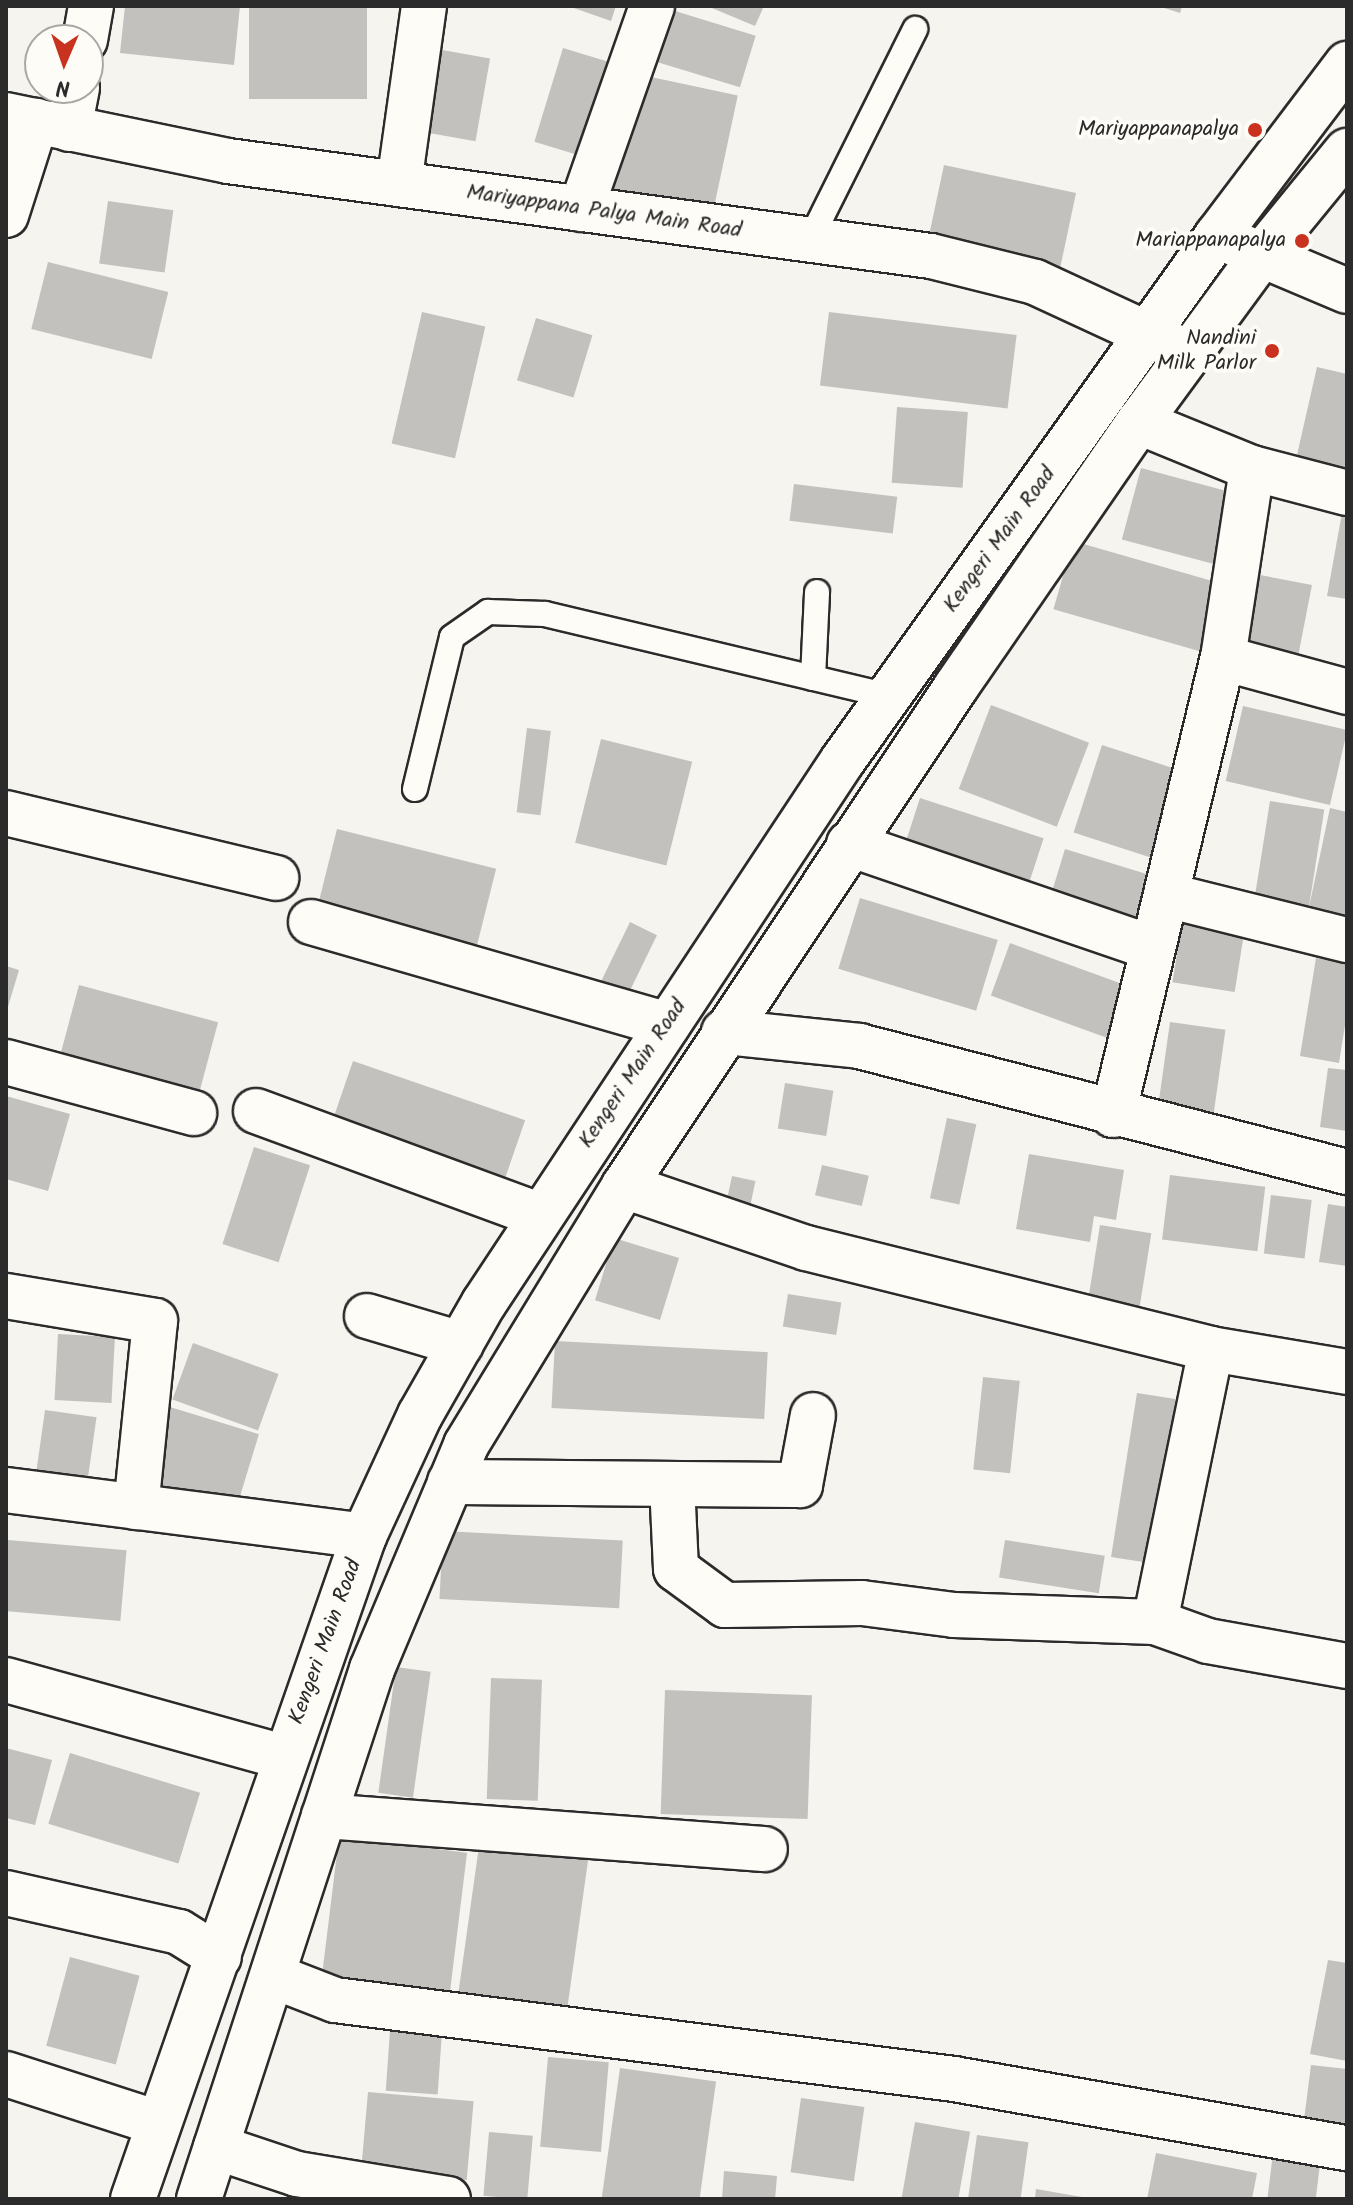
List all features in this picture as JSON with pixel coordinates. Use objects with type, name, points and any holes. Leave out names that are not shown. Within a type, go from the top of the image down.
[{"type":"street","points":[[399,184],[424,6]]},
{"type":"street","points":[[581,209],[652,6]]},
{"type":"street","name":"Kengeri Main Road","points":[[133,2199],[219,1957],[284,1757],[364,1536],[461,1344],[539,1215],[976,569],[1100,406],[1147,332],[1347,64]]},
{"type":"street","points":[[6,215],[47,113]]},
{"type":"street","name":"Mariyappana Palya Main Road","points":[[47,113],[228,161],[931,256],[1035,282],[1189,354]]},
{"type":"street","name":"Kengeri Main Road","points":[[199,2199],[372,1669],[466,1445],[624,1186],[849,844],[1139,422],[1261,256],[1347,151]]},
{"type":"street","points":[[1217,236],[1347,291]]},
{"type":"street","points":[[1139,422],[1252,468],[1347,493]]},
{"type":"street","points":[[1113,1115],[1223,658],[1252,468]]},
{"type":"street","points":[[1223,658],[1347,692]]},
{"type":"street","points":[[6,813],[276,878]]},
{"type":"street","points":[[849,844],[1153,948]]},
{"type":"street","points":[[1166,895],[1347,940]]},
{"type":"street","points":[[311,922],[667,1025]]},
{"type":"street","points":[[724,1032],[859,1046],[1113,1115],[1347,1172]]},
{"type":"street","points":[[6,1062],[194,1113]]},
{"type":"street","points":[[256,1111],[539,1215]]},
{"type":"street","points":[[624,1186],[806,1248],[1211,1349],[1347,1372]]},
{"type":"street","points":[[6,1296],[155,1321],[136,1507]]},
{"type":"street","points":[[367,1316],[461,1344]]},
{"type":"street","points":[[1155,1622],[1211,1349]]},
{"type":"street","points":[[450,1482],[800,1485],[813,1415]]},
{"type":"street","points":[[672,1484],[676,1569],[725,1605],[862,1603],[954,1615],[1155,1622],[1208,1641],[1347,1666]]},
{"type":"street","points":[[6,1490],[364,1536]]},
{"type":"street","points":[[6,1680],[284,1757]]},
{"type":"street","points":[[324,1816],[765,1849]]},
{"type":"street","points":[[6,1893],[179,1932],[219,1957]]},
{"type":"street","points":[[273,1976],[335,2000],[954,2079],[1347,2148]]},
{"type":"street","points":[[6,2074],[158,2123]]},
{"type":"street","points":[[216,2147],[314,2187],[448,2199]]},
{"type":"lane","points":[[810,240],[915,29]]},
{"type":"lane","points":[[813,678],[817,592]]},
{"type":"lane","points":[[415,789],[452,637],[488,612],[545,614],[890,696]]},
{"type":"building","points":[[125,6],[240,6],[234,65],[120,53]]},
{"type":"building","points":[[249,6],[367,6],[367,99],[249,99]]},
{"type":"building","points":[[568,6],[616,6],[611,21]]},
{"type":"building","points":[[707,6],[764,6],[755,26]]},
{"type":"building","points":[[1158,6],[1182,6],[1180,13]]},
{"type":"building","points":[[662,7],[756,36],[740,87],[646,59]]},
{"type":"building","points":[[431,48],[490,58],[476,141],[416,131]]},
{"type":"building","points":[[563,48],[617,64],[588,158],[534,142]]},
{"type":"building","points":[[637,74],[738,95],[712,217],[611,195]]},
{"type":"building","points":[[944,165],[1076,193],[1060,270],[928,242]]},
{"type":"building","points":[[108,201],[173,210],[165,273],[99,263]]},
{"type":"building","points":[[48,262],[168,292],[152,359],[31,329]]},
{"type":"building","points":[[422,312],[485,327],[455,458],[392,444]]},
{"type":"building","points":[[829,312],[1017,335],[1008,408],[820,385]]},
{"type":"building","points":[[536,318],[592,335],[573,397],[517,380]]},
{"type":"building","points":[[1317,367],[1347,374],[1347,472],[1294,468]]},
{"type":"building","points":[[897,407],[968,412],[963,488],[892,483]]},
{"type":"building","points":[[1141,468],[1238,494],[1218,565],[1122,539]]},
{"type":"building","points":[[794,484],[897,497],[893,533],[789,521]]},
{"type":"building","points":[[1342,513],[1347,514],[1347,599],[1327,596]]},
{"type":"building","points":[[1073,541],[1220,583],[1201,651],[1053,609]]},
{"type":"building","points":[[1255,574],[1312,585],[1298,657],[1241,646]]},
{"type":"building","points":[[991,705],[1089,743],[1057,827],[959,789]]},
{"type":"building","points":[[1243,706],[1347,730],[1330,805],[1226,781]]},
{"type":"building","points":[[527,728],[551,731],[540,815],[517,812]]},
{"type":"building","points":[[601,739],[692,762],[666,866],[575,843]]},
{"type":"building","points":[[1102,745],[1183,771],[1154,859],[1074,832]]},
{"type":"building","points":[[920,798],[1044,838],[1026,893],[902,853]]},
{"type":"building","points":[[1270,801],[1324,810],[1309,905],[1255,897]]},
{"type":"building","points":[[1330,808],[1347,812],[1347,920],[1308,912]]},
{"type":"building","points":[[337,829],[496,869],[477,946],[318,907]]},
{"type":"building","points":[[1065,849],[1154,876],[1137,933],[1048,905]]},
{"type":"building","points":[[860,898],[998,940],[976,1011],[838,969]]},
{"type":"building","points":[[630,922],[657,935],[624,1003],[597,990]]},
{"type":"building","points":[[1182,922],[1244,932],[1235,992],[1172,982]]},
{"type":"building","points":[[1010,943],[1127,985],[1107,1038],[991,996]]},
{"type":"building","points":[[1316,958],[1347,963],[1347,1013],[1339,1063],[1300,1056]]},
{"type":"building","points":[[6,966],[19,970],[7,1010],[6,1010]]},
{"type":"building","points":[[79,985],[218,1022],[198,1096],[59,1058]]},
{"type":"building","points":[[1170,1022],[1225,1030],[1213,1119],[1157,1111]]},
{"type":"building","points":[[353,1061],[525,1120],[499,1195],[327,1136]]},
{"type":"building","points":[[1328,1068],[1347,1070],[1347,1131],[1320,1127]]},
{"type":"building","points":[[785,1083],[833,1091],[826,1136],[778,1128]]},
{"type":"building","points":[[6,1096],[70,1114],[48,1191],[6,1179]]},
{"type":"building","points":[[947,1118],[976,1124],[959,1204],[930,1198]]},
{"type":"building","points":[[254,1147],[310,1165],[279,1262],[222,1244]]},
{"type":"building","points":[[1029,1154],[1124,1170],[1116,1220],[1094,1216],[1090,1242],[1016,1229]]},
{"type":"building","points":[[822,1165],[869,1176],[862,1206],[815,1195]]},
{"type":"building","points":[[1170,1175],[1265,1187],[1257,1251],[1162,1240]]},
{"type":"building","points":[[732,1176],[755,1181],[748,1215],[725,1210]]},
{"type":"building","points":[[1271,1195],[1312,1200],[1305,1259],[1264,1254]]},
{"type":"building","points":[[1328,1204],[1347,1207],[1347,1266],[1319,1262]]},
{"type":"building","points":[[1100,1225],[1151,1233],[1138,1315],[1087,1307]]},
{"type":"building","points":[[614,1238],[679,1258],[660,1320],[595,1300]]},
{"type":"building","points":[[788,1294],[841,1302],[836,1335],[783,1327]]},
{"type":"building","points":[[58,1334],[115,1337],[111,1403],[55,1400]]},
{"type":"building","points":[[555,1341],[768,1352],[764,1419],[551,1408]]},
{"type":"building","points":[[193,1343],[279,1374],[258,1431],[172,1399]]},
{"type":"building","points":[[983,1377],[1020,1381],[1010,1473],[973,1469]]},
{"type":"building","points":[[1137,1393],[1176,1399],[1150,1563],[1111,1557]]},
{"type":"building","points":[[170,1407],[259,1434],[235,1512],[146,1484]]},
{"type":"building","points":[[45,1410],[96,1417],[86,1493],[34,1486]]},
{"type":"building","points":[[443,1531],[623,1540],[619,1608],[439,1599]]},
{"type":"building","points":[[8,1540],[127,1550],[120,1621],[6,1611]]},
{"type":"building","points":[[1005,1540],[1105,1556],[1099,1593],[999,1578]]},
{"type":"building","points":[[396,1667],[431,1672],[413,1798],[378,1793]]},
{"type":"building","points":[[491,1678],[542,1680],[538,1801],[487,1799]]},
{"type":"building","points":[[665,1690],[812,1695],[808,1819],[661,1814]]},
{"type":"building","points":[[6,1748],[52,1760],[35,1825],[6,1818]]},
{"type":"building","points":[[70,1753],[200,1793],[178,1864],[48,1824]]},
{"type":"building","points":[[339,1837],[467,1853],[449,1996],[321,1980]]},
{"type":"building","points":[[480,1839],[589,1854],[567,2012],[458,1996]]},
{"type":"building","points":[[70,1957],[140,1976],[116,2065],[46,2046]]},
{"type":"building","points":[[1328,1960],[1347,1963],[1347,2061],[1310,2054]]},
{"type":"building","points":[[391,2016],[443,2020],[438,2094],[386,2091]]},
{"type":"building","points":[[548,2057],[609,2062],[601,2152],[540,2147]]},
{"type":"building","points":[[1311,2065],[1347,2069],[1347,2125],[1304,2120]]},
{"type":"building","points":[[620,2068],[716,2081],[700,2199],[602,2199]]},
{"type":"building","points":[[368,2092],[474,2101],[467,2180],[361,2171]]},
{"type":"building","points":[[801,2098],[864,2107],[854,2181],[791,2172]]},
{"type":"building","points":[[915,2122],[970,2132],[958,2199],[901,2199]]},
{"type":"building","points":[[489,2132],[533,2136],[527,2199],[483,2196]]},
{"type":"building","points":[[977,2135],[1028,2142],[1021,2199],[968,2199]]},
{"type":"building","points":[[1156,2153],[1257,2173],[1252,2199],[1147,2199]]},
{"type":"building","points":[[1273,2153],[1321,2159],[1316,2199],[1267,2199]]},
{"type":"building","points":[[724,2171],[777,2176],[775,2199],[722,2199]]},
{"type":"building","points":[[1036,2189],[1082,2197],[1082,2199],[1035,2199]]},
{"type":"place","name":"Mariyappanapalya","points":[[1255,130]]},
{"type":"place","name":"Mariappanapalya","points":[[1302,241]]},
{"type":"place","name":"Nandini Milk Parlor","points":[[1272,351]]}]
